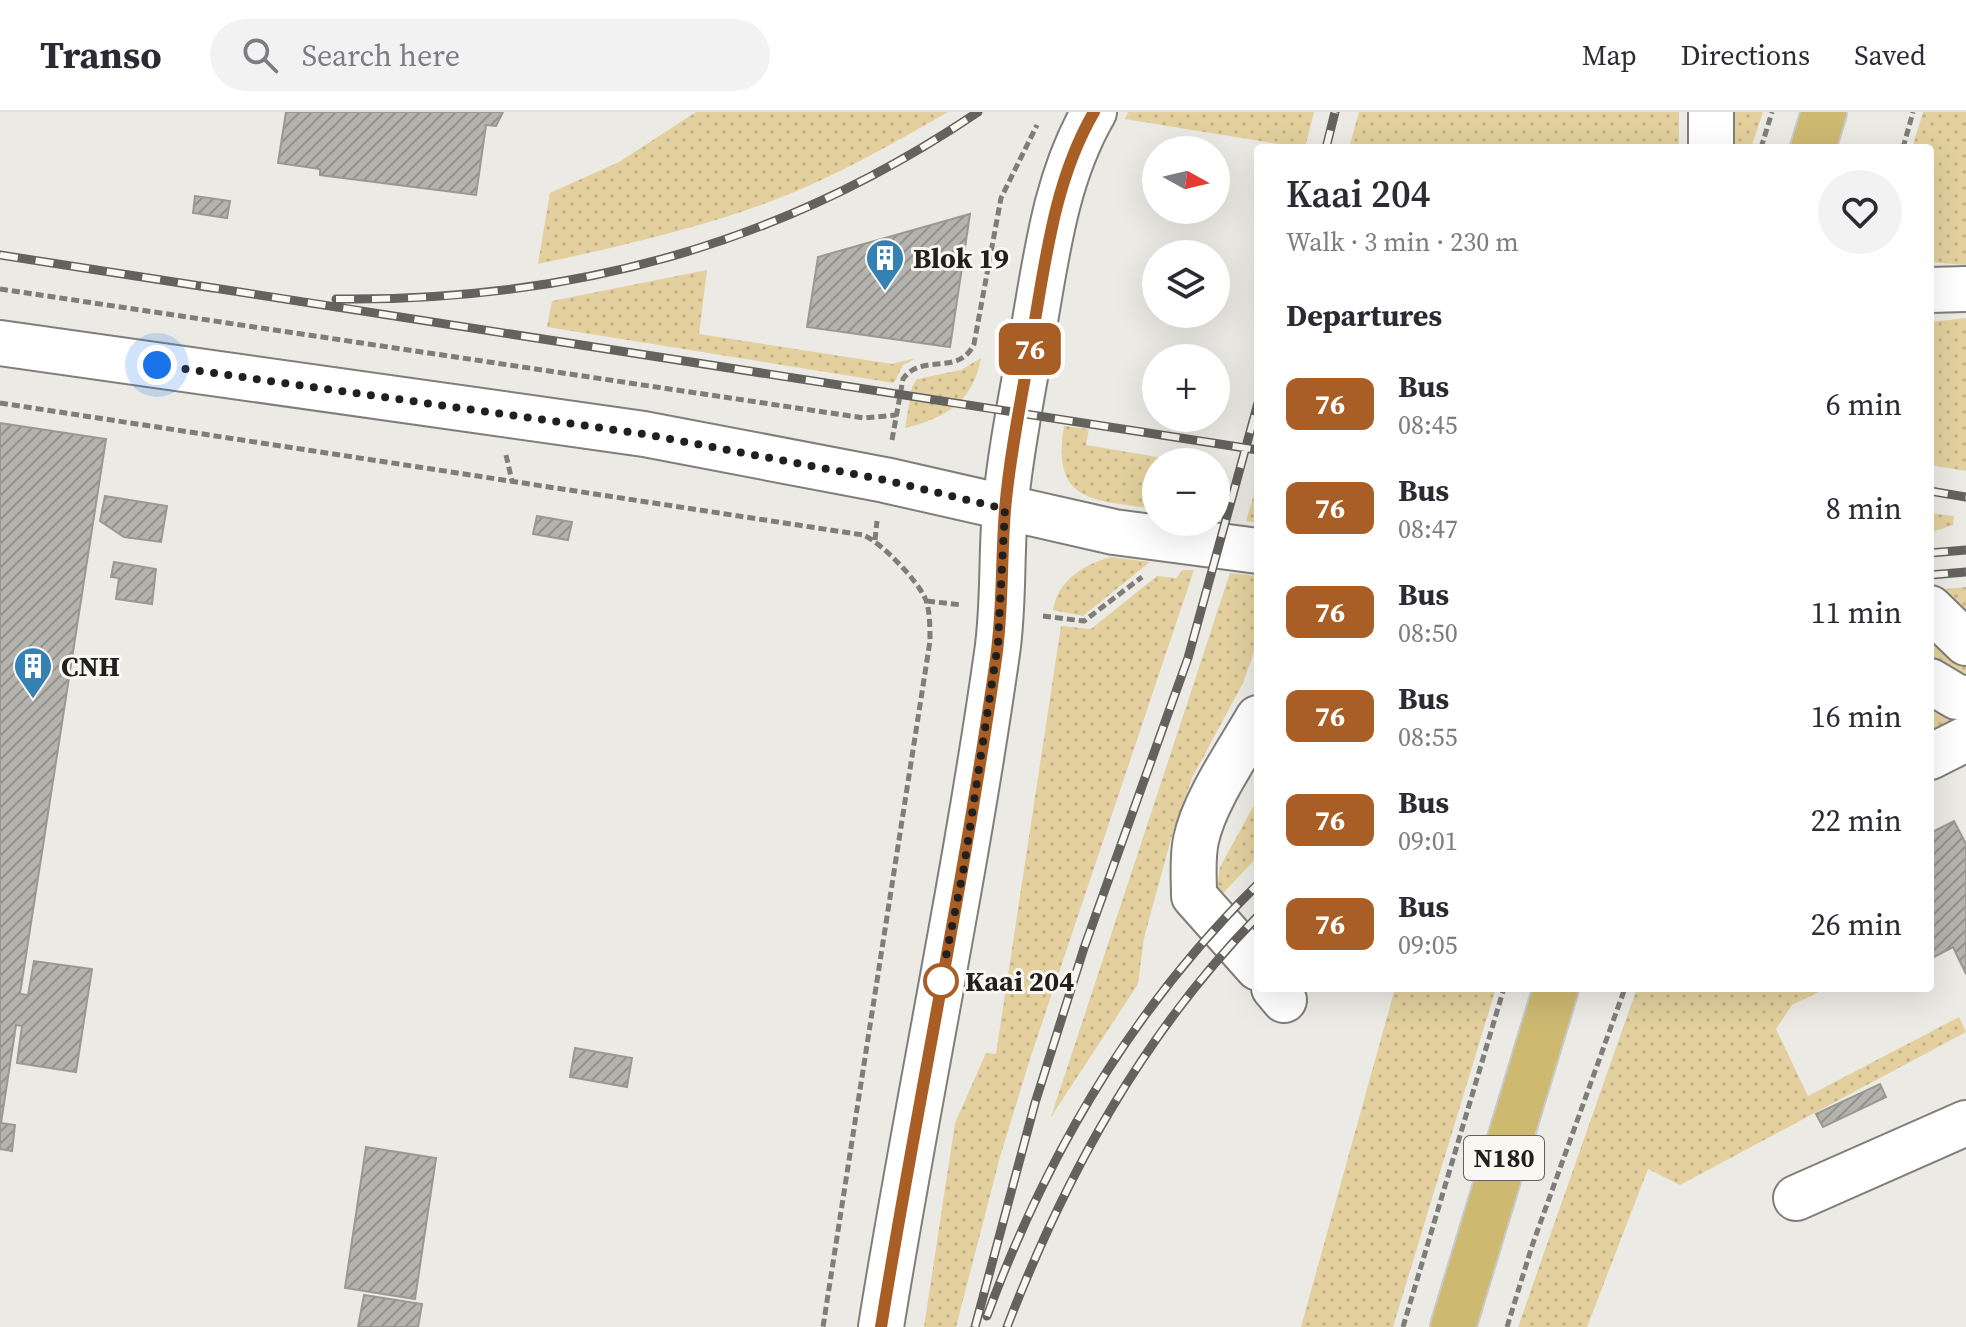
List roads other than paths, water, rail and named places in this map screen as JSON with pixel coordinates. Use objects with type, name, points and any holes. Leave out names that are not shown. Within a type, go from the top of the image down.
[{"type":"main road","points":[[1814,144],[1824,112]]},
{"type":"main road","name":"N180","points":[[1453,1327],[1555,992]]},
{"type":"street","points":[[881,1327],[915,1115],[964,867],[998,643],[1005,509],[1018,414],[1055,207],[1094,112]]},
{"type":"street","points":[[1711,112],[1711,144]]},
{"type":"street","points":[[1934,290],[1966,289]]},
{"type":"street","points":[[0,343],[644,434],[885,480],[1114,532],[1254,550]]},
{"type":"street","points":[[1934,612],[1966,643]]},
{"type":"street","points":[[1934,683],[1957,697],[1966,698]]},
{"type":"street","points":[[1254,725],[1213,799],[1196,840],[1194,896],[1254,964]]},
{"type":"street","points":[[1934,755],[1966,739]]},
{"type":"street","points":[[1796,1198],[1966,1123]]},
{"type":"railway","points":[[336,299],[423,297],[508,290],[591,276],[672,256],[751,230],[828,197],[904,158],[978,112]]},
{"type":"railway","points":[[1327,144],[1335,112]]},
{"type":"railway","points":[[0,255],[213,288]]},
{"type":"railway","points":[[201,286],[1254,449]]},
{"type":"railway","points":[[975,1327],[1035,1103],[1084,948],[1188,658],[1254,418]]},
{"type":"railway","points":[[1934,492],[1966,497]]},
{"type":"railway","points":[[1934,553],[1966,550]]},
{"type":"railway","points":[[1934,575],[1966,572]]},
{"type":"railway","points":[[987,1316],[1037,1197],[1098,1085],[1172,980],[1254,888]]},
{"type":"railway","points":[[1007,1327],[1055,1215],[1112,1108],[1179,1008],[1254,920]]},
{"type":"place","name":"Blok 19","points":[[885,292]]},
{"type":"place","name":"CNH","points":[[33,700]]},
{"type":"place","name":"Kaai 204","points":[[941,981]]}]
